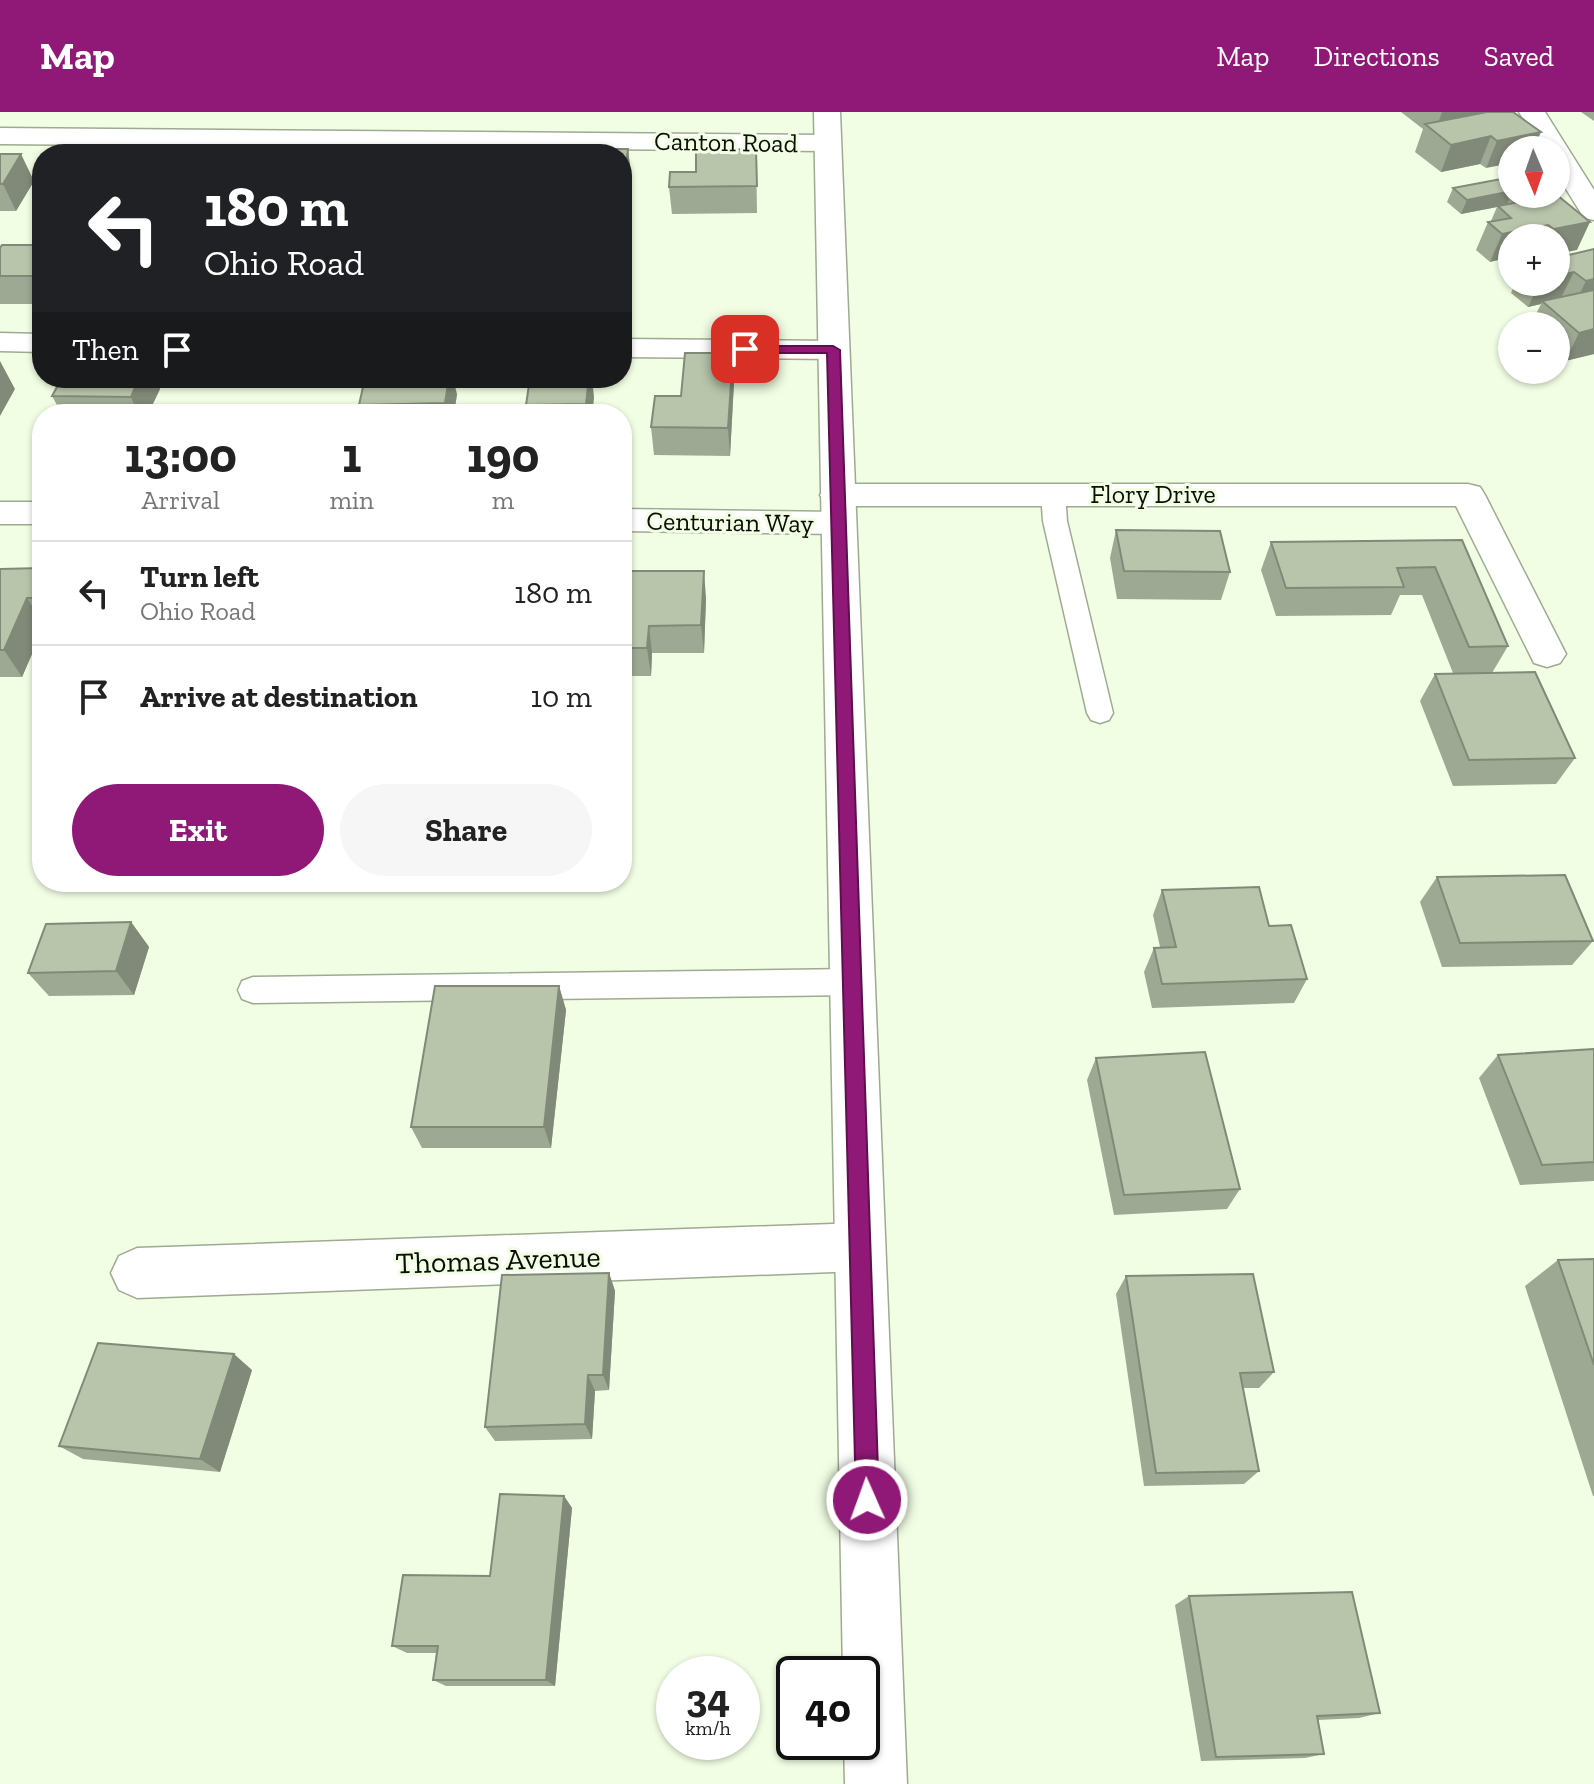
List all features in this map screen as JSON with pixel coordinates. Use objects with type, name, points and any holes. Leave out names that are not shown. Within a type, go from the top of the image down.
[{"type":"street","points":[[1532,112],[1547,136]]},
{"type":"street","points":[[827,128],[876,1784]]},
{"type":"street","name":"Canton Road","points":[[0,136],[827,128]]},
{"type":"street","points":[[1570,173],[1594,212]]},
{"type":"street","points":[[0,342],[32,343]]},
{"type":"street","points":[[632,348],[833,350]]},
{"type":"street","name":"Flory Drive","points":[[838,509],[1053,493],[1468,495],[1547,654]]},
{"type":"street","name":"Centurian Way","points":[[632,519],[838,509]]},
{"type":"street","points":[[0,513],[32,513]]},
{"type":"street","name":"Thomas Avenue","points":[[137,1273],[860,1247]]},
{"type":"lane","points":[[1053,493],[1055,521],[1100,713]]},
{"type":"lane","points":[[253,990],[852,982]]},
{"type":"building","points":[[1487,112],[1513,112],[1541,132],[1498,136],[1497,141],[1491,136],[1451,145],[1425,124]]},
{"type":"building","points":[[756,149],[757,186],[669,187],[670,172],[696,172],[696,150]]},
{"type":"building","points":[[0,154],[21,154],[3,184],[0,184]]},
{"type":"building","points":[[1498,180],[1498,194],[1467,200],[1453,188]]},
{"type":"building","points":[[1570,206],[1590,222],[1570,226],[1498,224],[1498,231],[1488,222],[1511,218],[1500,208]]},
{"type":"building","points":[[2,245],[32,245],[32,276],[0,276]]},
{"type":"building","points":[[1594,249],[1594,279],[1586,281],[1574,272],[1570,273],[1570,255]]},
{"type":"building","points":[[1594,290],[1594,329],[1579,333],[1570,325],[1570,312],[1555,312],[1542,301]]},
{"type":"building","points":[[685,353],[733,353],[728,428],[651,427],[655,396],[681,396]]},
{"type":"building","points":[[56,388],[135,388],[131,397],[52,396]]},
{"type":"building","points":[[363,388],[447,388],[445,403],[359,404]]},
{"type":"building","points":[[529,388],[588,388],[586,404],[526,404]]},
{"type":"building","points":[[1116,530],[1220,531],[1230,572],[1124,571]]},
{"type":"building","points":[[1462,540],[1508,646],[1469,647],[1435,567],[1397,568],[1404,587],[1286,588],[1271,542]]},
{"type":"building","points":[[32,568],[32,598],[27,598],[4,650],[0,650],[0,569]]},
{"type":"building","points":[[632,571],[704,571],[701,625],[649,626],[647,648],[632,648]]},
{"type":"building","points":[[1535,672],[1575,758],[1469,760],[1435,674]]},
{"type":"building","points":[[1565,875],[1593,941],[1460,943],[1437,877]]},
{"type":"building","points":[[1259,887],[1269,926],[1291,925],[1307,979],[1162,984],[1154,948],[1176,947],[1162,890]]},
{"type":"building","points":[[131,922],[116,971],[28,973],[46,924]]},
{"type":"building","points":[[435,986],[559,986],[544,1127],[411,1127]]},
{"type":"building","points":[[1594,1049],[1594,1162],[1542,1165],[1498,1055]]},
{"type":"building","points":[[1205,1052],[1240,1189],[1124,1195],[1096,1058]]},
{"type":"building","points":[[1594,1259],[1594,1365],[1558,1260]]},
{"type":"building","points":[[609,1273],[603,1375],[588,1375],[585,1424],[485,1427],[502,1275]]},
{"type":"building","points":[[1253,1274],[1274,1372],[1240,1373],[1259,1471],[1156,1473],[1126,1276]]},
{"type":"building","points":[[98,1343],[234,1354],[200,1459],[59,1446]]},
{"type":"building","points":[[500,1494],[564,1496],[546,1680],[433,1680],[438,1646],[392,1646],[403,1575],[490,1576]]},
{"type":"building","points":[[1352,1592],[1380,1713],[1317,1716],[1324,1754],[1216,1757],[1189,1596]]},
{"type":"route","points":[[745,349],[833,350],[867,1500]]}]
